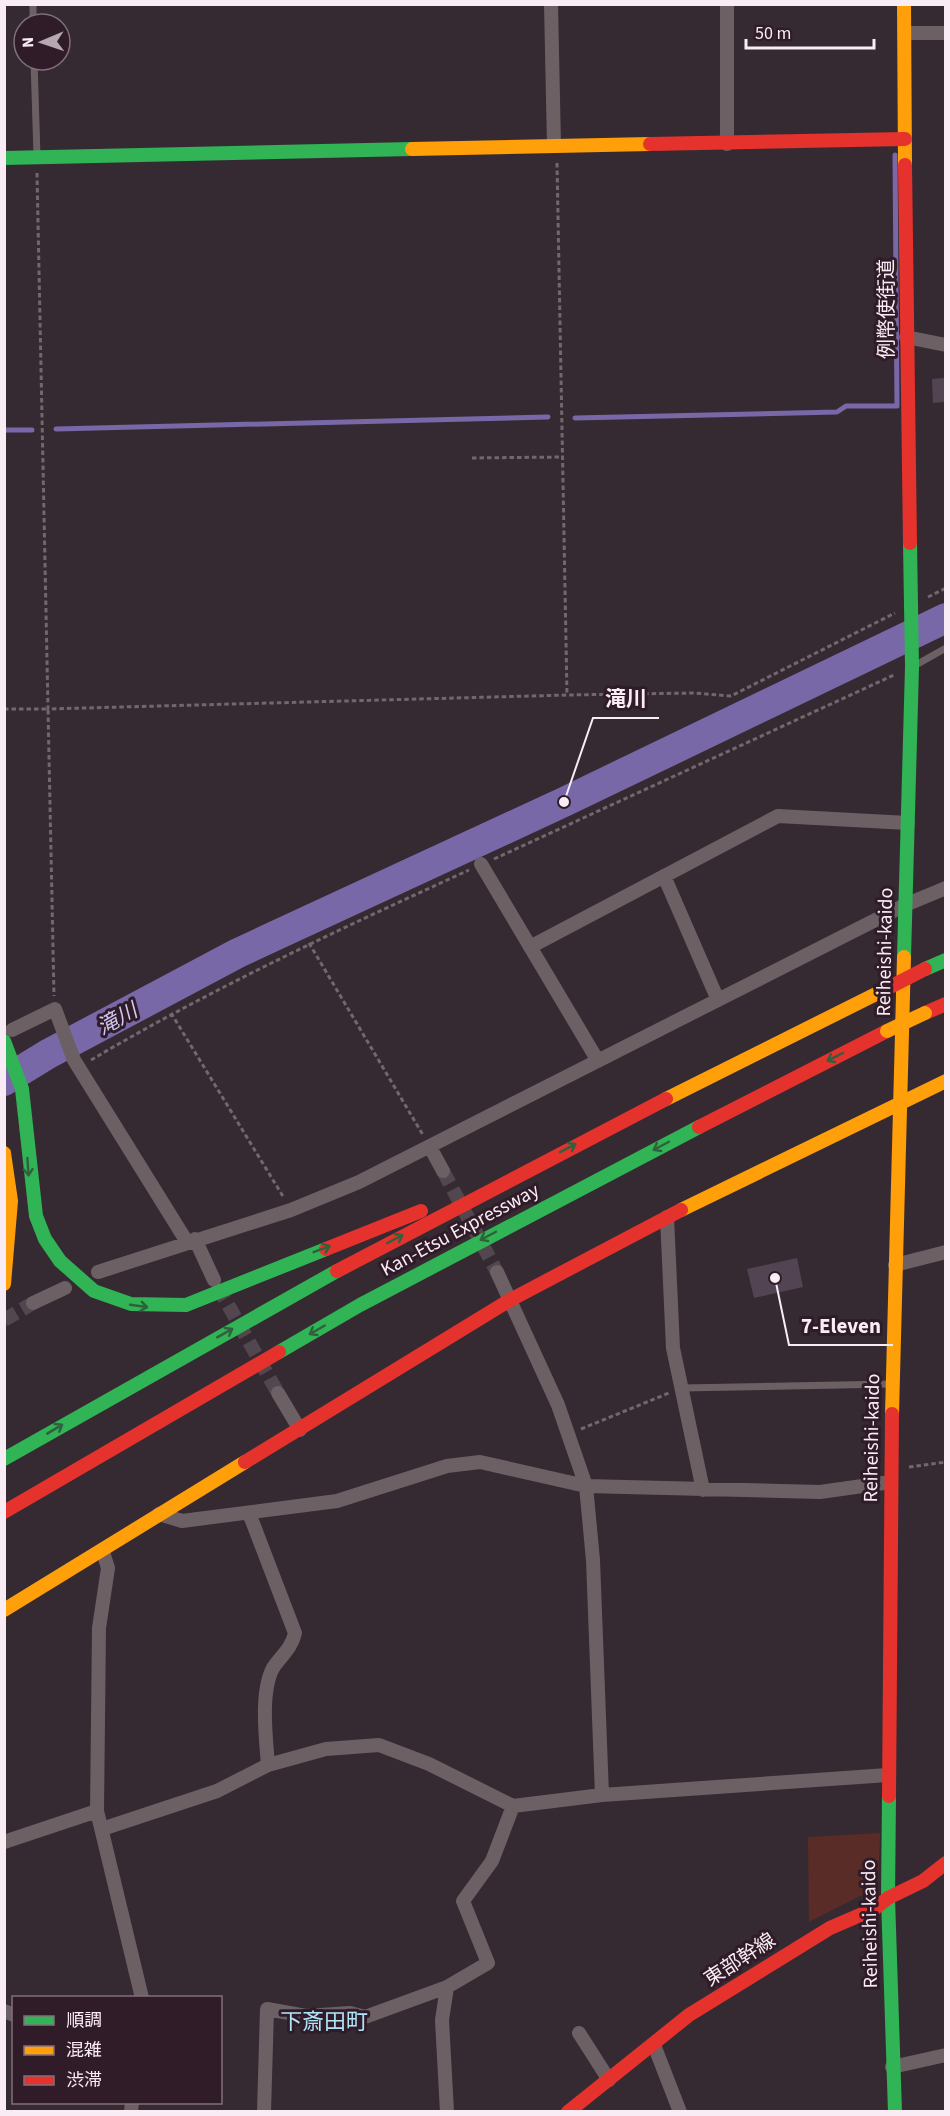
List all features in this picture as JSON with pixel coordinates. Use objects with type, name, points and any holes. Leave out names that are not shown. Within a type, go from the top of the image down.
[{"type":"main road","name":"例幣使街道","points":[[904,4],[906,337],[912,662]]},
{"type":"main road","points":[[4,158],[905,139]]},
{"type":"main road","name":"Reiheishi-kaido","points":[[895,2112],[888,1898],[892,1384],[912,662]]},
{"type":"main road","name":"Kan-Etsu Expressway","points":[[4,1459],[90,1408],[518,1173],[945,960]]},
{"type":"main road","name":"Kan-Etsu Expressway","points":[[4,1512],[360,1305],[730,1110],[945,1004]]},
{"type":"main road","points":[[8,1036],[25,1108],[32,1197],[38,1223],[50,1249],[68,1271],[92,1291],[136,1307],[160,1308],[186,1305],[207,1298],[280,1266],[518,1173]]},
{"type":"main road","points":[[4,1610],[103,1552],[159,1514],[510,1300],[667,1217],[945,1081]]},
{"type":"main road","points":[[4,1153],[10,1194],[10,1234],[4,1284]]},
{"type":"main road","name":"東部幹線","points":[[568,2112],[689,2015],[796,1947],[849,1918],[874,1909],[888,1898],[923,1881],[945,1863]]},
{"type":"street","points":[[552,4],[554,146]]},
{"type":"street","points":[[727,144],[728,4]]},
{"type":"street","points":[[905,33],[945,33]]},
{"type":"street","points":[[906,337],[945,345]]},
{"type":"street","points":[[530,947],[778,816],[909,823]]},
{"type":"street","points":[[481,864],[598,1061]]},
{"type":"street","points":[[664,876],[718,1000]]},
{"type":"street","points":[[98,1272],[291,1210],[359,1182],[905,905],[945,888]]},
{"type":"street","points":[[8,1036],[55,1009],[59,1026],[74,1060],[214,1280]]},
{"type":"street","points":[[430,1147],[442,1171]]},
{"type":"street","points":[[667,1217],[673,1348],[703,1490]]},
{"type":"street","points":[[895,1265],[945,1252]]},
{"type":"street","points":[[497,1272],[558,1405],[586,1486],[593,1560],[602,1795]]},
{"type":"street","points":[[33,1303],[65,1288]]},
{"type":"street","points":[[278,1393],[300,1430]]},
{"type":"street","points":[[159,1514],[182,1521],[337,1501],[447,1466],[480,1462],[586,1486],[703,1490],[820,1492],[891,1476]]},
{"type":"street","points":[[249,1513],[295,1633],[293,1643],[272,1670],[264,1713],[268,1766]]},
{"type":"street","points":[[103,1552],[108,1568],[99,1628],[97,1811],[142,1996]]},
{"type":"street","points":[[102,1829],[217,1791],[268,1766],[326,1749],[379,1745],[429,1764],[513,1806],[602,1795],[888,1775]]},
{"type":"street","points":[[264,2112],[267,2010],[306,2016],[350,2013],[365,2017],[447,1987],[488,1963],[463,1901],[492,1861],[513,1806]]},
{"type":"street","points":[[4,1842],[97,1811]]},
{"type":"street","points":[[447,1987],[442,2020],[447,2112]]},
{"type":"street","points":[[579,2033],[609,2080]]},
{"type":"street","points":[[654,2045],[680,2112]]},
{"type":"street","points":[[892,2067],[945,2055]]},
{"type":"lane","points":[[34,72],[37,158]]},
{"type":"lane","points":[[912,662],[945,648]]},
{"type":"lane","points":[[680,1388],[892,1384]]},
{"type":"path","points":[[554,146],[557,158],[567,695]]},
{"type":"path","points":[[37,158],[55,1009]]},
{"type":"path","points":[[472,458],[563,457]]},
{"type":"path","points":[[4,709],[567,695],[695,693],[731,696],[910,610]]},
{"type":"path","points":[[309,943],[430,1147]]},
{"type":"path","points":[[171,1013],[291,1210]]},
{"type":"path","points":[[568,1434],[680,1388]]},
{"type":"path","points":[[891,1476],[945,1462]]},
{"type":"shaded area","points":[[880,1833],[878,1887],[809,1922],[808,1837]]},
{"type":"building","points":[[945,378],[945,402],[933,403],[932,379]]},
{"type":"building","points":[[797,1258],[803,1287],[754,1298],[747,1269]]},
{"type":"waterway","points":[[575,418],[837,412],[846,406],[897,406],[895,155]]},
{"type":"waterway","points":[[56,429],[548,417]]},
{"type":"waterway","points":[[4,430],[32,430]]},
{"type":"waterway","name":"滝川","points":[[4,1081],[48,1054],[238,953],[564,802],[946,618]]},
{"type":"tunnel","points":[[443,1171],[497,1272]]},
{"type":"tunnel","points":[[218,1287],[278,1393]]},
{"type":"tunnel","points":[[4,1320],[33,1303]]},
{"type":"traffic: fast","points":[[4,158],[412,149]]},
{"type":"traffic: fast","points":[[904,957],[912,667],[910,543]]},
{"type":"traffic: fast","points":[[925,969],[946,960]]},
{"type":"traffic: fast","points":[[4,1041],[22,1089],[36,1216],[45,1239],[60,1261],[94,1291],[131,1304],[186,1305],[326,1249]]},
{"type":"traffic: fast","points":[[279,1352],[360,1305],[699,1127]]},
{"type":"traffic: fast","points":[[4,1459],[337,1271]]},
{"type":"traffic: fast","points":[[889,1796],[888,1898],[895,2112]]},
{"type":"traffic: slow","points":[[904,4],[905,165]]},
{"type":"traffic: slow","points":[[412,149],[650,144]]},
{"type":"traffic: slow","points":[[892,1414],[904,957]]},
{"type":"traffic: slow","points":[[666,1099],[886,989]]},
{"type":"traffic: slow","points":[[887,1031],[925,1013]]},
{"type":"traffic: slow","points":[[681,1210],[946,1081]]},
{"type":"traffic: slow","points":[[4,1153],[11,1201],[4,1284]]},
{"type":"traffic: slow","points":[[4,1610],[245,1462]]},
{"type":"traffic: jam","points":[[650,144],[905,139]]},
{"type":"traffic: jam","points":[[905,165],[910,543]]},
{"type":"traffic: jam","points":[[886,989],[925,969]]},
{"type":"traffic: jam","points":[[925,1013],[946,1004]]},
{"type":"traffic: jam","points":[[699,1127],[887,1031]]},
{"type":"traffic: jam","points":[[337,1271],[666,1099]]},
{"type":"traffic: jam","points":[[245,1462],[510,1300],[681,1210]]},
{"type":"traffic: jam","points":[[326,1249],[421,1211]]},
{"type":"traffic: jam","points":[[4,1512],[279,1352]]},
{"type":"traffic: jam","points":[[889,1796],[892,1414]]},
{"type":"traffic: jam","points":[[568,2112],[689,2015],[830,1928],[874,1909],[888,1898],[923,1881],[946,1863]]},
{"type":"place","name":"滝川","points":[[564,802]]},
{"type":"place","name":"7-Eleven","points":[[775,1278]]},
{"type":"district","name":"下斎田町","points":[[324,2022]]}]
